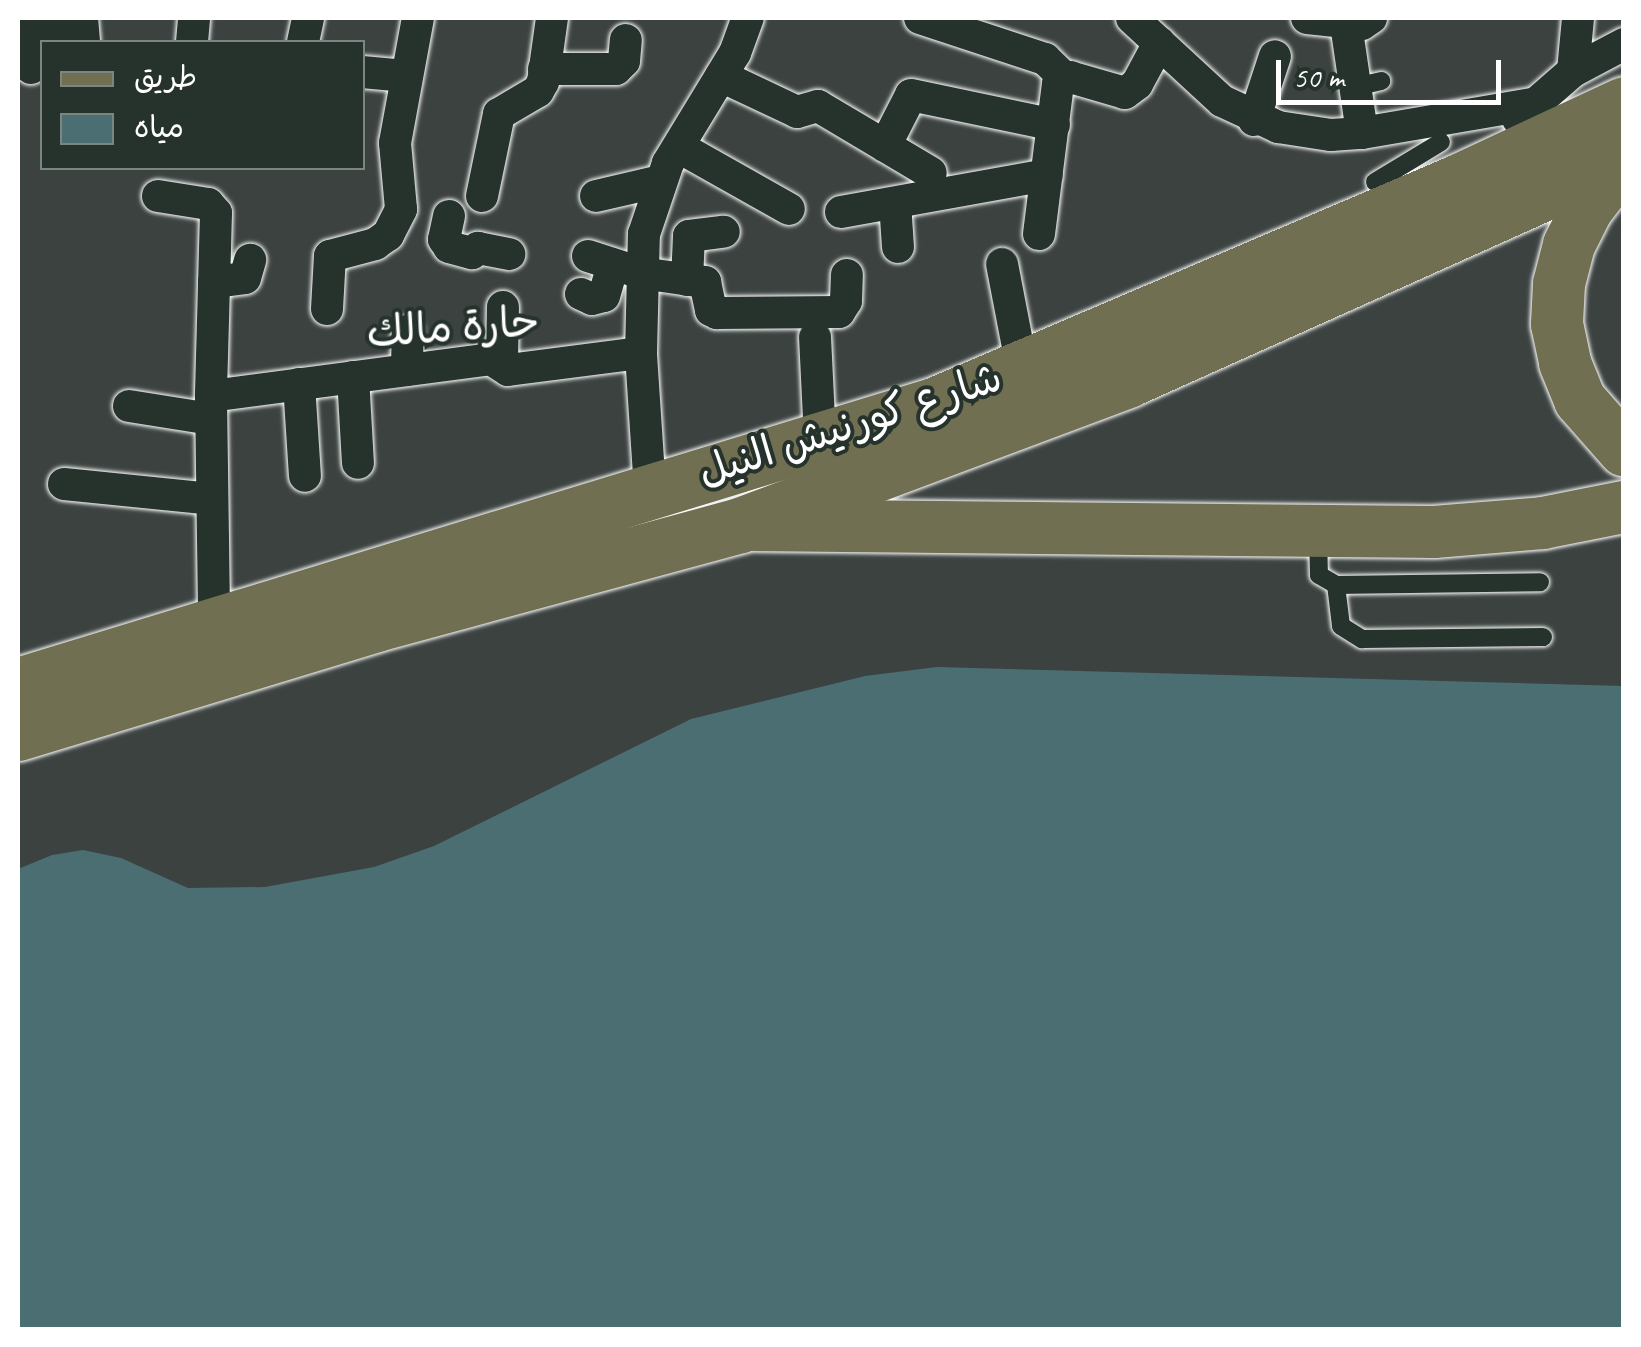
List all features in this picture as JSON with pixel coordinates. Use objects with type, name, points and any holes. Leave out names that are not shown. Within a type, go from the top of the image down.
[{"type":"highway","points":[[1415,176],[1624,104]]},
{"type":"highway","name":"شارع كورنيش النيل","points":[[18,696],[376,624],[740,525],[1128,380],[1624,159]]},
{"type":"highway","name":"شارع كورنيش النيل","points":[[18,696],[214,624],[934,405],[1022,368],[1415,176]]},
{"type":"main road","points":[[1624,159],[1587,209],[1568,245],[1558,284],[1557,324],[1564,363],[1580,400],[1603,432],[1624,450]]},
{"type":"main road","name":"شارع كورنيش النيل","points":[[740,525],[1434,532],[1544,523],[1624,508]]},
{"type":"street","points":[[29,18],[32,68]]},
{"type":"street","points":[[328,309],[330,256],[375,244],[388,235],[401,209],[395,143],[418,18]]},
{"type":"street","points":[[508,254],[478,248],[472,253],[448,247],[444,239],[464,210],[499,114],[538,91],[552,18]]},
{"type":"street","points":[[581,294],[592,299],[604,296],[614,264],[644,234],[661,181],[721,76],[748,18]]},
{"type":"street","points":[[920,18],[1045,59],[1065,78],[1126,93],[1137,84],[1159,43]]},
{"type":"street","points":[[1132,18],[1222,101],[1254,120],[1305,133],[1362,133],[1532,104]]},
{"type":"street","points":[[1308,18],[1358,20],[1368,84],[1362,133]]},
{"type":"street","points":[[1573,70],[1578,18]]},
{"type":"street","points":[[544,69],[616,69],[624,61],[626,40]]},
{"type":"street","name":"شارع كورنيش النيل","points":[[1415,176],[1532,104],[1573,70],[1624,44]]},
{"type":"street","points":[[1254,120],[1274,56]]},
{"type":"street","points":[[365,72],[406,76]]},
{"type":"street","points":[[721,76],[797,112],[818,106],[930,173]]},
{"type":"street","points":[[1039,234],[1058,84],[1065,78]]},
{"type":"street","points":[[885,146],[911,96],[1054,125]]},
{"type":"street","points":[[678,147],[789,209]]},
{"type":"street","points":[[842,212],[1046,176]]},
{"type":"street","points":[[596,196],[661,181]]},
{"type":"street","points":[[158,196],[214,208],[214,624]]},
{"type":"street","points":[[895,203],[898,247]]},
{"type":"street","points":[[401,209],[464,210]]},
{"type":"street","points":[[688,280],[689,236],[724,232]]},
{"type":"street","points":[[214,282],[245,278],[250,260]]},
{"type":"street","points":[[614,264],[705,282],[716,313],[831,314],[844,308],[847,276]]},
{"type":"street","points":[[614,264],[642,353],[650,490]]},
{"type":"street","points":[[1002,264],[1022,368]]},
{"type":"street","points":[[502,362],[503,307]]},
{"type":"street","points":[[408,330],[408,370]]},
{"type":"street","points":[[815,337],[820,440]]},
{"type":"street","name":"حارة مالك","points":[[129,406],[211,408],[299,384],[491,359],[502,362],[508,370],[642,353]]},
{"type":"street","points":[[353,377],[358,463]]},
{"type":"street","points":[[299,384],[305,476]]},
{"type":"street","points":[[64,484],[211,499]]},
{"type":"lane","points":[[1318,532],[1320,575],[1336,585],[1540,582]]},
{"type":"lane","points":[[1336,585],[1341,626],[1362,639],[1543,637]]},
{"type":"water","points":[[937,667],[1623,686],[1623,1329],[18,1329],[18,869],[52,855],[83,850],[121,858],[188,888],[265,887],[374,867],[434,846],[691,719],[865,676]]}]
